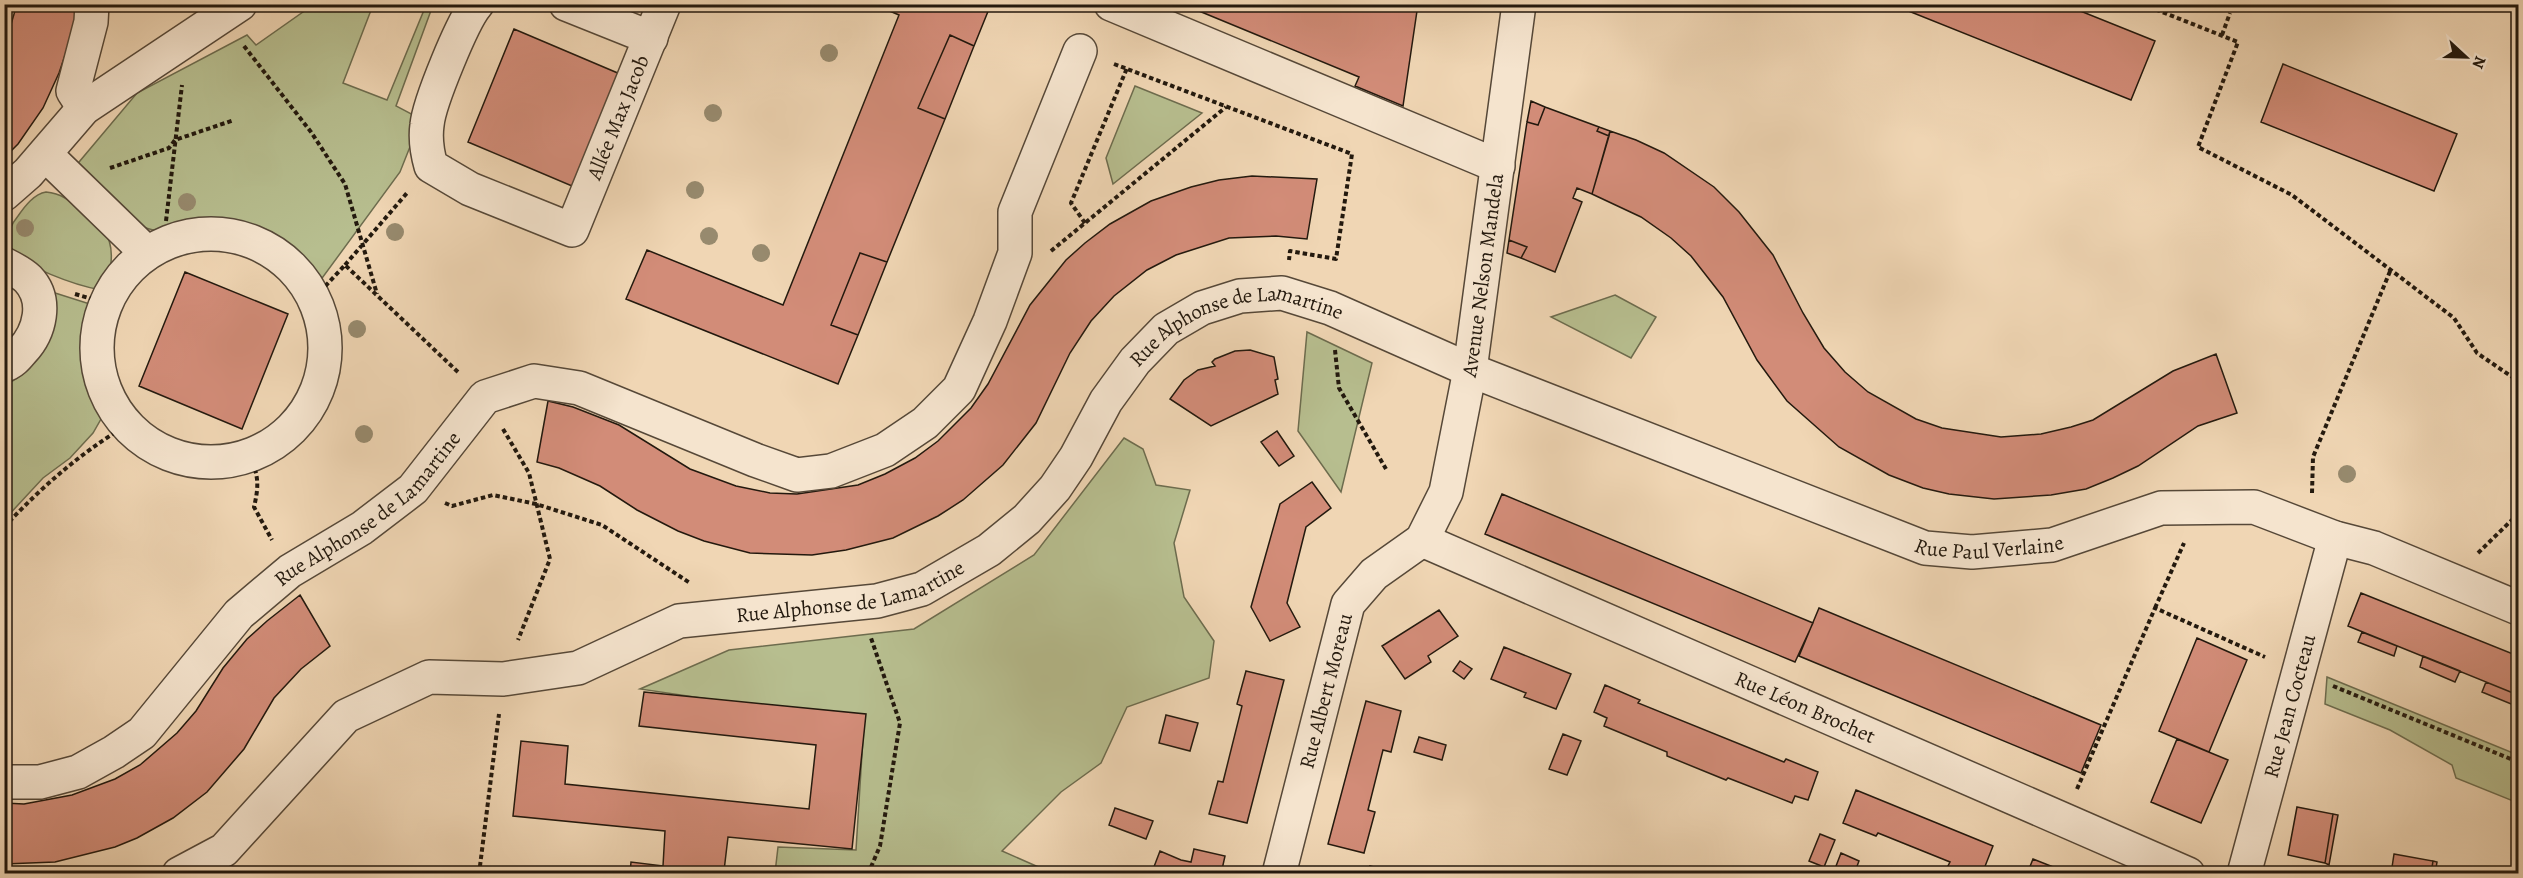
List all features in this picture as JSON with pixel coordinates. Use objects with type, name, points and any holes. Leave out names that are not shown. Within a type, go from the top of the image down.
[{"type":"street","points":[[84,108],[73,91],[91,22],[92,4]]},
{"type":"street","points":[[431,166],[426,148],[430,111],[465,22],[477,4]]},
{"type":"street","points":[[566,4],[651,38]]},
{"type":"street","name":"Allée Max Jacob","points":[[431,166],[470,189],[572,230],[664,4]]},
{"type":"street","points":[[1111,4],[1497,166]]},
{"type":"street","name":"Avenue Nelson Mandela","points":[[1422,540],[1446,492],[1470,369],[1519,4]]},
{"type":"street","points":[[4,194],[28,173],[84,108],[230,11]]},
{"type":"street","points":[[484,397],[534,381],[579,388],[797,475],[831,471],[885,450],[925,423],[958,389],[990,321],[1015,253],[1015,213],[1080,51]]},
{"type":"street","points":[[45,154],[75,183],[155,249]]},
{"type":"street","points":[[208,233],[241,237],[271,249],[296,270],[315,297],[324,328],[325,360],[317,391],[301,419],[278,441],[249,455],[228,461],[206,462],[183,459],[163,452],[143,440],[127,425],[108,398],[99,367],[98,335],[106,303],[123,275],[155,249],[176,238],[208,233]]},
{"type":"street","points":[[4,264],[28,279],[39,298],[39,322],[30,343],[10,364],[4,365]]},
{"type":"street","name":"Rue Alphonse de Lamartine","points":[[179,873],[224,850],[346,716],[429,677],[503,679],[578,668],[679,621],[877,601],[922,589],[989,550],[1027,519],[1055,488],[1076,457],[1106,401],[1129,369],[1166,329],[1202,309],[1240,296],[1282,293],[1330,308],[1470,369]]},
{"type":"street","name":"Rue Paul Verlaine","points":[[1470,369],[1925,548],[1972,552],[2052,545],[2161,508],[2254,507],[2334,538],[2374,548],[2518,608]]},
{"type":"street","name":"Rue Alphonse de Lamartine","points":[[4,782],[40,782],[78,772],[142,733],[239,614],[290,571],[362,528],[413,489],[484,397]]},
{"type":"street","name":"Rue Jean Cocteau","points":[[2244,873],[2334,538]]},
{"type":"street","name":"Rue Léon Brochet","points":[[1422,540],[2188,873]]},
{"type":"street","name":"Rue Albert Moreau","points":[[1280,873],[1348,604],[1374,574],[1422,540]]},
{"type":"path","points":[[2142,4],[2238,42],[2198,147],[2292,195],[2454,318],[2477,353],[2518,381]]},
{"type":"path","points":[[230,11],[260,64],[311,132],[345,183],[377,295]]},
{"type":"path","points":[[2222,35],[2230,13]]},
{"type":"path","points":[[155,249],[175,140],[184,66],[176,47]]},
{"type":"path","points":[[1080,51],[1352,154],[1336,259],[1290,250],[1282,293]]},
{"type":"path","points":[[1085,223],[1071,203],[1127,68]]},
{"type":"path","points":[[1015,253],[1042,259],[1226,106]]},
{"type":"path","points":[[75,183],[82,177],[169,148],[175,140],[234,120]]},
{"type":"path","points":[[315,297],[431,166]]},
{"type":"path","points":[[345,265],[484,397],[529,473],[550,559],[503,679],[479,873]]},
{"type":"path","points":[[2314,486],[2313,457],[2391,269]]},
{"type":"path","points":[[1330,308],[1339,388],[1386,469]]},
{"type":"path","points":[[4,527],[40,489],[94,446],[127,425]]},
{"type":"path","points":[[249,455],[258,477],[259,489],[254,507],[268,534]]},
{"type":"path","points":[[413,489],[452,506],[493,495],[536,504],[602,525],[738,615]]},
{"type":"path","points":[[2064,820],[2199,507]]},
{"type":"path","points":[[2450,579],[2518,514]]},
{"type":"path","points":[[852,604],[873,642],[900,723],[880,846],[868,873]]},
{"type":"path","points":[[2156,608],[2299,672],[2518,762]]},
{"type":"green space","points":[[313,5],[373,5],[343,83],[387,100],[424,10],[424,5],[433,5],[396,106],[421,119],[400,172],[317,285],[285,252],[258,235],[228,227],[167,231],[142,227],[109,207],[69,174],[137,93],[247,35],[256,45]]},
{"type":"green space","points":[[1135,86],[1202,113],[1113,184],[1106,158]]},
{"type":"green space","points":[[46,192],[70,201],[99,226],[108,238],[111,253],[110,269],[101,290],[65,280],[37,268],[16,254],[10,246],[9,234],[16,219],[30,201]]},
{"type":"green space","points":[[52,292],[93,305],[87,353],[102,410],[101,419],[93,433],[70,458],[43,478],[5,519],[5,385],[28,369],[45,346],[54,319],[55,305]]},
{"type":"green space","points":[[1615,295],[1656,317],[1631,358],[1551,317]]},
{"type":"green space","points":[[1307,332],[1372,363],[1341,492],[1298,431]]},
{"type":"green space","points":[[1124,438],[1143,449],[1156,485],[1190,490],[1174,543],[1184,597],[1214,641],[1209,678],[1127,707],[1101,763],[1061,792],[1002,851],[1052,873],[775,873],[778,847],[856,850],[864,722],[640,689],[729,650],[914,629],[1034,555]]},
{"type":"green space","points":[[2327,677],[2518,755],[2518,803],[2456,778],[2452,765],[2390,730],[2325,704]]},
{"type":"building","points":[[17,4],[78,4],[70,41],[43,108],[18,144],[4,158],[4,48]]},
{"type":"building","points":[[873,4],[991,4],[974,46],[950,35],[918,108],[945,119],[887,262],[860,253],[831,325],[858,335],[838,384],[626,299],[647,250],[783,305],[899,15]]},
{"type":"building","points":[[1182,4],[1418,4],[1403,106],[1355,86],[1359,77]]},
{"type":"building","points":[[1891,4],[2063,4],[2155,41],[2131,100]]},
{"type":"building","points":[[514,29],[620,74],[572,186],[468,142]]},
{"type":"building","points":[[950,35],[974,46],[945,119],[918,108]]},
{"type":"building","points":[[2283,64],[2457,134],[2434,191],[2261,122]]},
{"type":"building","points":[[1531,101],[1545,107],[1538,125],[1527,122]]},
{"type":"building","points":[[1545,107],[1599,127],[1597,131],[1609,136],[1592,194],[1577,188],[1573,198],[1582,202],[1555,272],[1521,258],[1527,247],[1509,240],[1527,122],[1538,125]]},
{"type":"building","points":[[1599,127],[1610,131],[1609,136],[1597,131]]},
{"type":"building","points":[[1610,131],[1664,153],[1714,187],[1739,212],[1773,255],[1824,348],[1845,372],[1868,392],[1916,419],[1942,428],[2001,437],[2041,434],[2093,420],[2173,371],[2216,354],[2237,413],[2198,426],[2138,466],[2086,489],[2051,495],[1994,499],[1949,494],[1923,488],[1889,475],[1839,447],[1787,401],[1757,360],[1723,297],[1691,256],[1671,238],[1641,217],[1592,194]]},
{"type":"building","points":[[1252,176],[1317,179],[1307,239],[1276,236],[1229,238],[1176,255],[1147,270],[1114,296],[1091,321],[1070,353],[1036,423],[1003,465],[963,500],[938,516],[893,538],[846,550],[812,555],[750,553],[704,541],[678,531],[637,510],[600,486],[559,468],[537,462],[548,401],[573,407],[619,425],[690,469],[736,486],[770,493],[797,494],[858,485],[915,458],[938,441],[971,408],[988,384],[1030,305],[1066,260],[1085,243],[1110,224],[1151,201],[1219,180]]},
{"type":"building","points":[[1509,240],[1527,247],[1521,258],[1507,253]]},
{"type":"building","points":[[860,253],[887,262],[858,335],[831,325]]},
{"type":"building","points":[[185,272],[288,314],[242,429],[139,386]]},
{"type":"building","points":[[1250,350],[1274,357],[1278,394],[1211,426],[1170,399],[1184,380],[1198,370],[1215,366],[1212,362],[1215,359],[1235,351]]},
{"type":"building","points":[[1277,431],[1294,456],[1279,466],[1261,442]]},
{"type":"building","points":[[1312,482],[1331,508],[1306,527],[1287,603],[1300,627],[1270,641],[1251,607],[1280,504]]},
{"type":"building","points":[[1502,494],[1813,623],[1795,662],[1485,534]]},
{"type":"building","points":[[2361,593],[2518,656],[2518,695],[2348,626]]},
{"type":"building","points":[[300,595],[330,646],[301,669],[274,698],[244,749],[207,792],[173,818],[115,847],[55,862],[4,864],[4,803],[24,804],[72,795],[115,779],[140,765],[177,733],[196,711],[223,668],[247,639]]},
{"type":"building","points":[[1819,608],[2101,725],[2081,773],[1799,656]]},
{"type":"building","points":[[1439,610],[1458,636],[1428,656],[1431,662],[1405,679],[1382,646]]},
{"type":"building","points":[[2362,632],[2397,646],[2394,656],[2358,642]]},
{"type":"building","points":[[2197,638],[2247,660],[2209,752],[2159,731]]},
{"type":"building","points":[[1504,647],[1571,674],[1556,709],[1524,697],[1526,693],[1491,679]]},
{"type":"building","points":[[2423,656],[2460,671],[2455,682],[2420,667]]},
{"type":"building","points":[[1460,661],[1472,669],[1464,679],[1453,671]]},
{"type":"building","points":[[1246,671],[1284,680],[1247,823],[1209,814],[1218,781],[1223,782],[1242,706],[1237,704]]},
{"type":"building","points":[[2486,682],[2518,695],[2516,706],[2482,692]]},
{"type":"building","points":[[1605,685],[1640,700],[1638,703],[1784,762],[1786,759],[1818,772],[1808,800],[1795,796],[1792,803],[1728,778],[1726,780],[1667,756],[1667,752],[1604,726],[1607,718],[1594,712]]},
{"type":"building","points":[[644,692],[866,714],[852,849],[728,837],[724,871],[741,874],[630,874],[631,862],[663,866],[665,831],[513,816],[521,741],[568,746],[565,784],[809,809],[816,745],[639,726]]},
{"type":"building","points":[[1366,701],[1401,711],[1391,752],[1383,750],[1368,810],[1375,812],[1364,853],[1328,844]]},
{"type":"building","points":[[1166,715],[1198,723],[1190,751],[1159,743]]},
{"type":"building","points":[[1563,734],[1581,741],[1567,775],[1549,769]]},
{"type":"building","points":[[1419,737],[1446,745],[1442,760],[1414,752]]},
{"type":"building","points":[[2177,739],[2228,760],[2201,823],[2151,802]]},
{"type":"building","points":[[1856,790],[1993,846],[1982,874],[1966,874],[1948,866],[1950,862],[1878,833],[1876,836],[1843,823]]},
{"type":"building","points":[[2297,807],[2333,814],[2325,863],[2288,855]]},
{"type":"building","points":[[1115,808],[1153,821],[1146,839],[1109,825]]},
{"type":"building","points":[[2333,814],[2338,815],[2329,865],[2325,863]]},
{"type":"building","points":[[1820,834],[1835,840],[1824,867],[1809,861]]},
{"type":"building","points":[[1194,849],[1225,856],[1221,874],[1152,872],[1160,851],[1191,862]]},
{"type":"building","points":[[1841,853],[1859,861],[1854,874],[1833,874]]},
{"type":"building","points":[[2394,854],[2433,861],[2431,874],[2391,874]]},
{"type":"building","points":[[2033,859],[2066,872],[2066,874],[2027,874]]},
{"type":"building","points":[[2433,861],[2437,862],[2435,874],[2431,874]]},
{"type":"building","points":[[1370,866],[1397,873],[1368,874]]},
{"type":"building","points":[[2483,868],[2507,874],[2482,874]]}]
